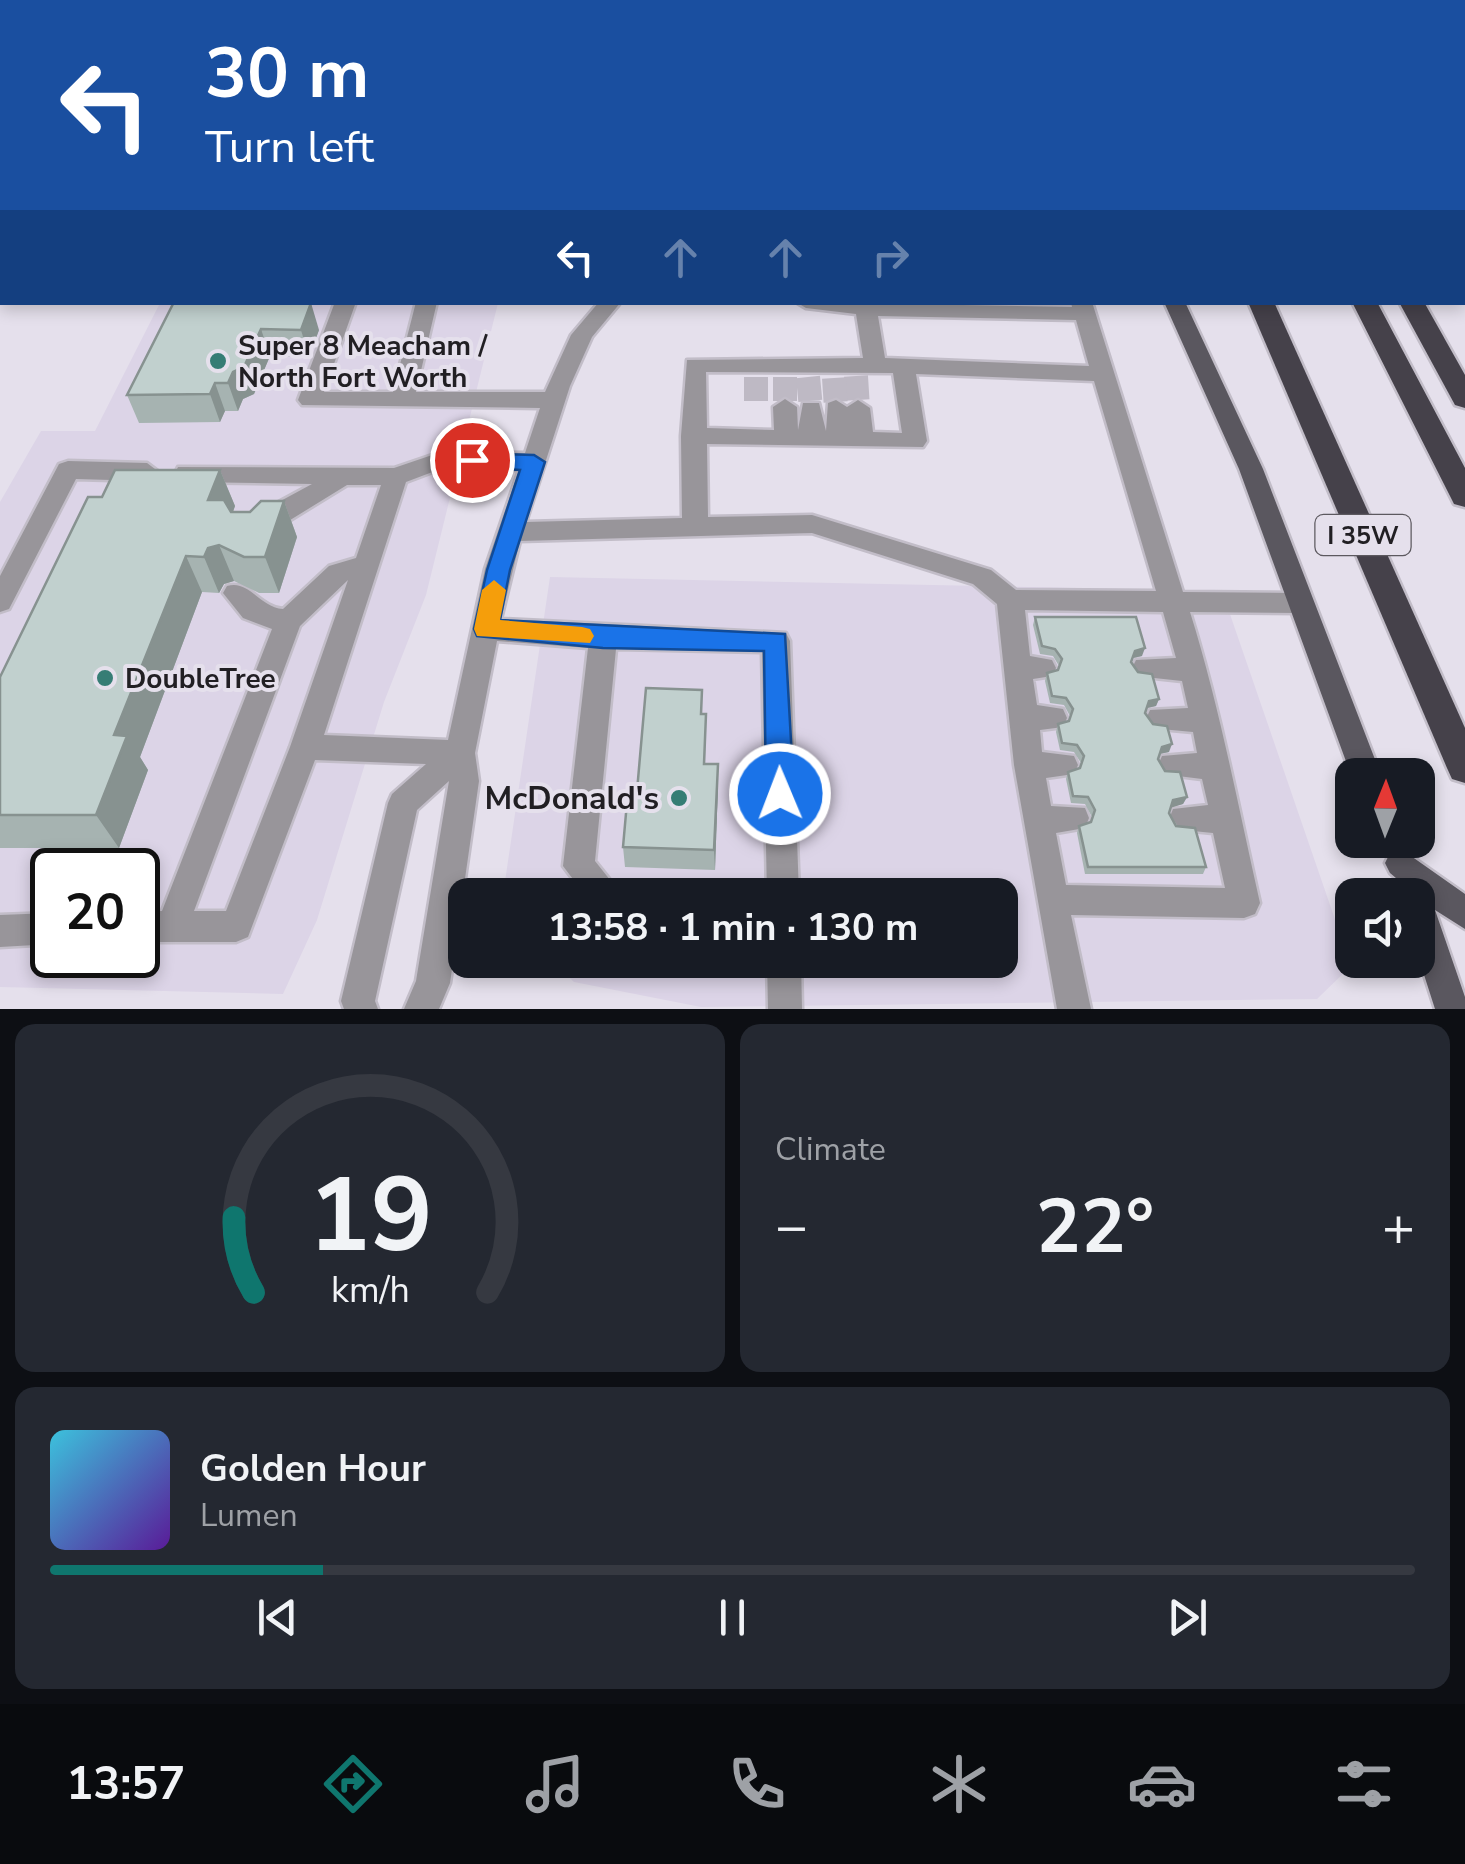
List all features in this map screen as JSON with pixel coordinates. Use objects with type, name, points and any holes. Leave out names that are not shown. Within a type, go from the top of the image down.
[{"type":"highway","name":"I 35W","points":[[1262,305],[1465,768]]},
{"type":"highway","points":[[1366,305],[1465,496]]},
{"type":"highway","points":[[1412,305],[1465,399]]},
{"type":"main road","points":[[1175,305],[1251,469],[1359,758]]},
{"type":"main road","points":[[1403,858],[1465,914]]},
{"type":"main road","points":[[1435,958],[1452,1009]]},
{"type":"street","points":[[345,305],[310,400],[555,400]]},
{"type":"street","points":[[403,400],[426,305]]},
{"type":"street","points":[[421,1009],[432,984],[464,782],[460,753],[511,532],[555,400],[582,335],[608,305]]},
{"type":"street","points":[[850,370],[865,306],[1082,308],[1194,670],[1244,903],[1052,900]]},
{"type":"street","points":[[695,527],[695,365],[756,371],[903,366],[1102,374]]},
{"type":"street","points":[[694,436],[915,442],[903,366]]},
{"type":"street","points":[[786,407],[786,438]]},
{"type":"street","points":[[811,408],[813,438]]},
{"type":"street","points":[[847,408],[850,439]]},
{"type":"street","points":[[756,410],[757,437]]},
{"type":"street","points":[[0,602],[68,470],[345,478],[396,477],[441,460],[534,462]]},
{"type":"street","points":[[160,927],[236,926],[305,747],[396,477]]},
{"type":"street","points":[[255,536],[272,516],[345,478]]},
{"type":"street","points":[[511,532],[812,524],[982,577],[1010,600],[1038,717],[1028,765],[1074,1009]]},
{"type":"street","points":[[172,927],[290,620],[338,573],[367,564]]},
{"type":"street","points":[[236,593],[246,608],[265,619],[290,620]]},
{"type":"street","points":[[1010,600],[1299,603]]},
{"type":"street","points":[[486,629],[603,638],[776,641],[783,878]]},
{"type":"street","points":[[590,878],[579,866],[603,638]]},
{"type":"street","points":[[1146,668],[1194,670]]},
{"type":"street","points":[[1160,719],[1205,720]]},
{"type":"street","points":[[305,747],[460,753]]},
{"type":"street","points":[[361,1009],[358,1002],[403,803],[460,753]]},
{"type":"street","points":[[1028,765],[1063,765]]},
{"type":"street","points":[[1173,766],[1216,767]]},
{"type":"street","points":[[1038,820],[1074,818]]},
{"type":"street","points":[[1184,819],[1227,819]]},
{"type":"street","points":[[0,930],[30,929]]},
{"type":"street","points":[[784,978],[785,1009]]},
{"type":"shaded area","points":[[159,305],[498,305],[426,595],[384,702],[317,920],[283,994],[0,987],[0,502],[41,431],[95,431]]},
{"type":"shaded area","points":[[550,577],[1222,591],[1335,919],[1335,978],[1339,978],[1317,999],[701,1007],[574,982],[570,978],[1018,978],[1018,878],[506,878]]},
{"type":"building","points":[[172,305],[310,305],[301,330],[261,329],[244,367],[233,372],[228,383],[215,383],[210,394],[127,395]]},
{"type":"building","name":"DoubleTree","points":[[115,470],[220,470],[208,500],[224,500],[231,512],[250,512],[261,501],[284,501],[265,557],[244,557],[219,545],[208,548],[204,557],[186,556],[114,735],[127,736],[96,815],[0,815],[0,677],[88,497],[102,497]]},
{"type":"building","points":[[1035,617],[1136,617],[1145,648],[1135,651],[1131,662],[1138,672],[1152,674],[1159,699],[1149,701],[1145,713],[1153,724],[1167,726],[1172,744],[1162,747],[1158,759],[1165,771],[1180,772],[1187,797],[1173,800],[1169,813],[1176,826],[1195,828],[1206,867],[1088,867],[1079,826],[1091,822],[1095,810],[1088,797],[1073,796],[1068,772],[1080,768],[1084,756],[1077,745],[1062,743],[1058,724],[1069,721],[1073,709],[1066,698],[1052,696],[1047,673],[1058,670],[1062,659],[1055,649],[1042,646]]},
{"type":"building","name":"McDonald's","points":[[646,688],[702,690],[701,714],[706,714],[704,764],[718,764],[714,850],[623,847],[628,791],[637,791]]},
{"type":"tunnel","points":[[856,376],[858,408]]},
{"type":"tunnel","points":[[756,377],[756,410]]},
{"type":"tunnel","points":[[785,377],[785,407]]},
{"type":"tunnel","points":[[808,377],[811,408]]},
{"type":"tunnel","points":[[834,378],[836,408]]},
{"type":"slow traffic","points":[[494,590],[486,629],[582,636]]},
{"type":"place","name":"Super 8 Meacham / North Fort Worth","points":[[218,361]]},
{"type":"place","name":"DoubleTree","points":[[105,678]]},
{"type":"place","name":"McDonald's","points":[[679,798]]},
{"type":"route","points":[[472,460],[534,462],[498,570],[486,629],[603,638],[776,641],[780,794]]}]
